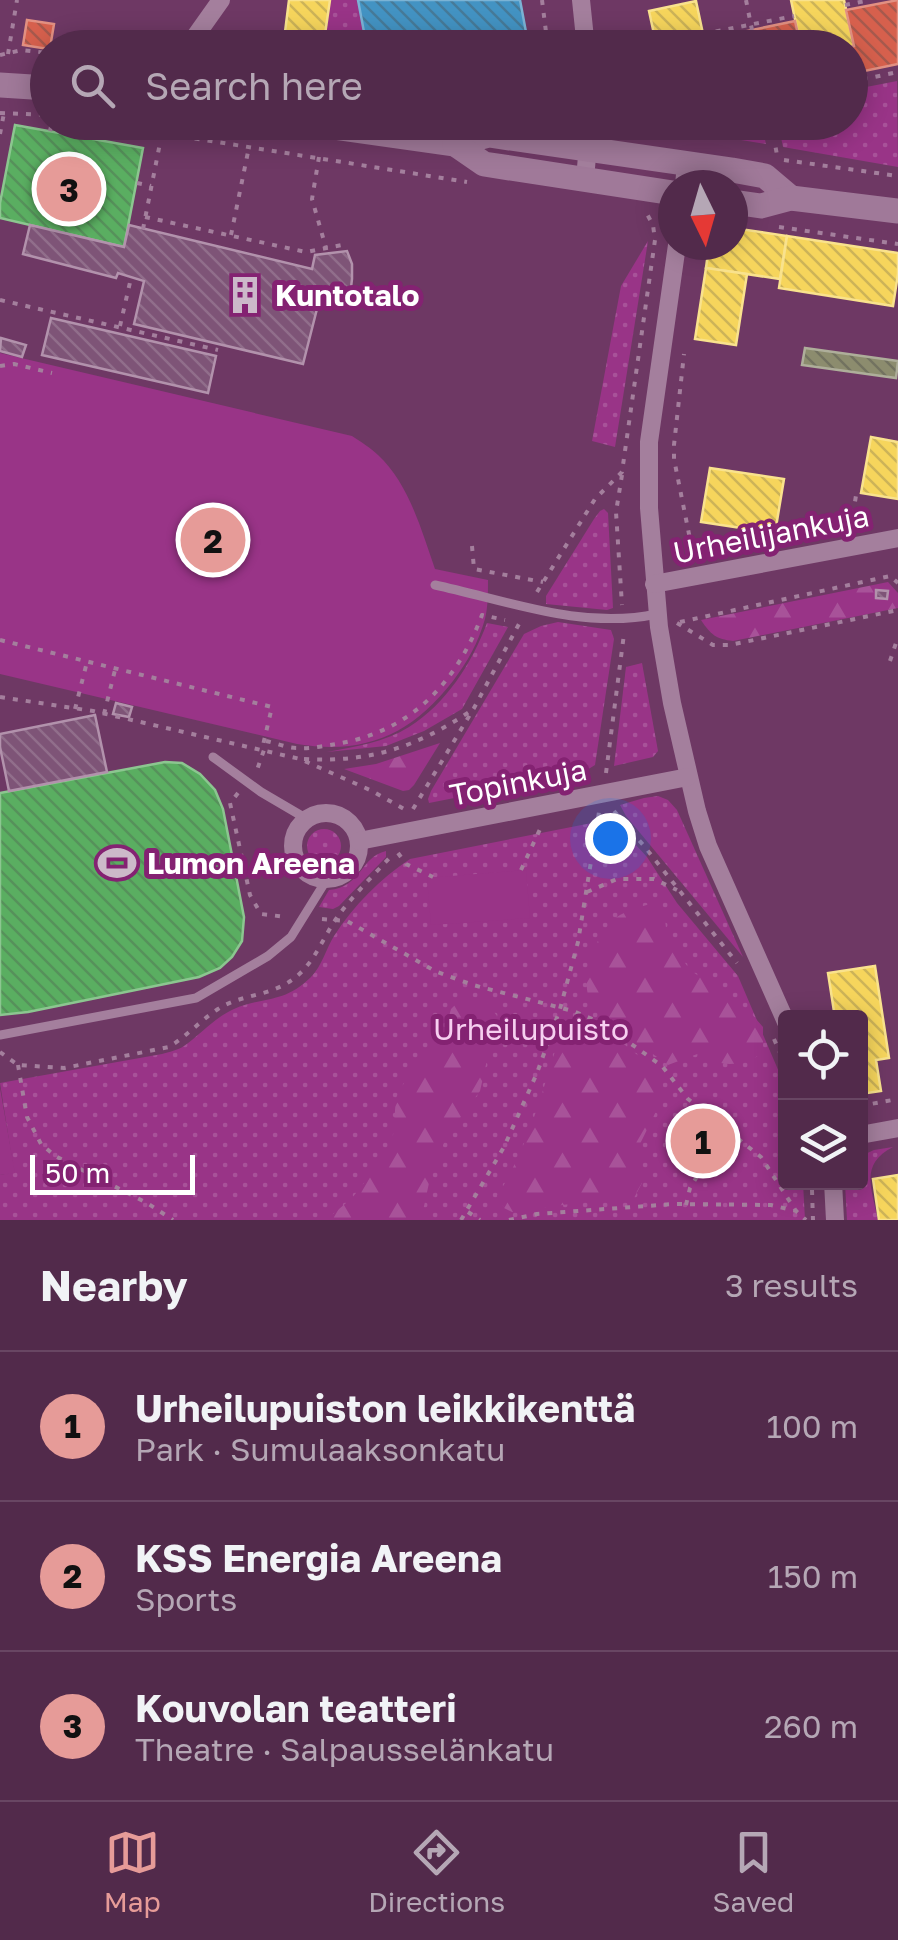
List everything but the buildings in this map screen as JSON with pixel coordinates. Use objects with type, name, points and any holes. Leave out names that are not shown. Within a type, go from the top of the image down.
[{"type":"main road","points":[[0,86],[30,87]]},
{"type":"main road","points":[[427,140],[455,144],[471,140]]},
{"type":"main road","points":[[523,140],[588,150],[669,170]]},
{"type":"main road","points":[[455,144],[484,164],[658,190]]},
{"type":"main road","points":[[748,176],[765,176],[791,198]]},
{"type":"main road","points":[[748,204],[761,206],[791,198],[898,210]]},
{"type":"street","points":[[200,30],[221,0]]},
{"type":"street","points":[[581,0],[584,30]]},
{"type":"street","points":[[585,178],[589,140]]},
{"type":"street","points":[[674,260],[649,442],[649,508],[657,614],[688,777],[708,846],[778,1027]]},
{"type":"street","name":"Urheilijankuja","points":[[654,584],[898,538]]},
{"type":"street","name":"Topinkuja","points":[[359,841],[688,777]]},
{"type":"street","points":[[318,814],[344,818],[359,841],[352,867],[338,876],[312,876],[297,861],[294,840],[298,829],[318,814]]},
{"type":"street","points":[[868,1134],[898,1128]]},
{"type":"street","points":[[833,1190],[835,1220]]},
{"type":"lane","points":[[435,586],[574,618],[610,620],[657,614]]},
{"type":"lane","points":[[213,757],[260,792],[308,819]]},
{"type":"lane","points":[[0,1035],[196,998],[268,956],[291,937],[327,879]]},
{"type":"path","points":[[8,54],[17,0]]},
{"type":"path","points":[[542,0],[546,30]]},
{"type":"path","points":[[746,0],[751,28]]},
{"type":"path","points":[[845,5],[870,0]]},
{"type":"path","points":[[735,30],[794,16]]},
{"type":"path","points":[[0,55],[30,51]]},
{"type":"path","points":[[868,78],[898,72]]},
{"type":"path","points":[[0,134],[2,113],[30,114]]},
{"type":"path","points":[[142,228],[161,140]]},
{"type":"path","points":[[203,140],[466,182]]},
{"type":"path","points":[[774,140],[778,160]]},
{"type":"path","points":[[231,236],[249,147]]},
{"type":"path","points":[[319,158],[312,200],[326,248]]},
{"type":"path","points":[[137,183],[151,186]]},
{"type":"path","points":[[622,606],[616,512],[655,240],[646,212]]},
{"type":"path","points":[[145,217],[306,252],[342,245]]},
{"type":"path","points":[[768,225],[898,244]]},
{"type":"path","points":[[120,327],[132,278]]},
{"type":"path","points":[[0,300],[218,350]]},
{"type":"path","points":[[684,346],[674,460],[692,544]]},
{"type":"path","points":[[0,366],[14,364],[52,373]]},
{"type":"path","points":[[410,813],[474,708],[543,582],[595,499],[622,472]]},
{"type":"path","points":[[851,527],[856,489]]},
{"type":"path","points":[[472,546],[474,569],[543,582]]},
{"type":"path","points":[[618,552],[631,550]]},
{"type":"path","points":[[898,583],[890,576],[677,623],[713,645],[730,645],[898,610]]},
{"type":"path","points":[[264,740],[296,748],[331,745],[377,734],[399,723],[440,690],[458,666],[482,616]]},
{"type":"path","points":[[606,775],[624,634]]},
{"type":"path","points":[[890,662],[898,637]]},
{"type":"path","points":[[0,640],[272,707],[256,773],[230,803],[250,895],[261,914],[347,921],[435,970],[602,1023],[662,1066],[688,1099],[761,1157],[806,1220]]},
{"type":"path","points":[[75,709],[86,662]]},
{"type":"path","points":[[104,714],[115,670]]},
{"type":"path","points":[[300,758],[336,761],[412,745],[443,730],[474,708]]},
{"type":"path","points":[[610,807],[741,968]]},
{"type":"path","points":[[461,1220],[504,1147],[560,1009],[588,892],[599,811]]},
{"type":"path","points":[[520,870],[543,823]]},
{"type":"path","points":[[398,853],[406,864],[433,877]]},
{"type":"path","points":[[588,892],[617,879],[654,878],[681,892]]},
{"type":"path","points":[[18,1065],[27,1117],[41,1144],[55,1156],[147,1203],[171,1220]]},
{"type":"path","points":[[868,1105],[898,1099]]},
{"type":"path","points":[[686,1205],[690,1188],[726,1129]]},
{"type":"path","points":[[811,1190],[813,1220]]},
{"type":"path","points":[[509,1220],[537,1214],[686,1205],[771,1205],[796,1211]]},
{"type":"path","points":[[468,1212],[480,1220]]},
{"type":"green space","points":[[330,0],[358,0],[364,30],[327,30]]},
{"type":"green space","points":[[897,81],[898,167],[783,147],[782,140],[868,140],[868,87]]},
{"type":"green space","points":[[648,241],[615,447],[592,441],[621,286]]},
{"type":"green space","points":[[0,353],[352,436],[366,445],[389,467],[406,493],[435,569],[488,580],[485,619],[458,674],[437,700],[403,728],[365,743],[322,747],[0,674]]},
{"type":"green space","points":[[604,509],[608,513],[613,608],[546,604],[546,596]]},
{"type":"green space","points":[[888,582],[898,593],[898,608],[733,641],[714,635],[701,620]]},
{"type":"green space","points":[[558,622],[611,630],[614,639],[595,765],[582,773],[429,803],[431,791],[524,634]]},
{"type":"green space","points":[[487,623],[508,627],[462,709],[424,731],[386,746],[327,752],[380,740],[422,718],[456,681]]},
{"type":"green space","points":[[642,663],[658,751],[653,757],[614,766],[626,667]]},
{"type":"green space","points":[[440,743],[409,790],[344,769],[376,764]]},
{"type":"green space","points":[[658,796],[677,810],[743,957],[620,805]]},
{"type":"green space","name":"Urheilupuisto","points":[[612,819],[647,857],[677,903],[738,976],[778,1070],[778,1190],[803,1190],[805,1220],[0,1220],[0,1175],[14,1172],[0,1083],[173,1051],[234,1009],[292,992],[315,973],[334,936],[359,903],[410,859]]},
{"type":"green space","points":[[324,829],[336,834],[341,846],[336,858],[324,863],[312,858],[307,846],[312,834]]},
{"type":"green space","points":[[386,851],[386,857],[339,906],[319,907],[329,890],[348,883],[371,859]]},
{"type":"green space","points":[[526,870],[530,918],[431,925],[427,878]]},
{"type":"green space","points":[[650,904],[665,919],[667,937],[690,970],[748,1010],[763,1027],[763,1053],[732,1064],[716,1062],[700,1053],[668,1065],[617,1029],[593,1006],[587,984],[596,944],[620,915]]},
{"type":"green space","points":[[465,995],[485,1000],[497,1016],[480,1091],[446,1137],[429,1183],[421,1220],[326,1220],[352,1198],[392,1148],[396,1098],[413,1066],[442,1041],[451,1009]]},
{"type":"green space","points":[[575,1019],[604,1028],[661,1074],[664,1095],[638,1148],[642,1183],[634,1198],[512,1212],[504,1208],[497,1196],[528,1135],[563,1025]]},
{"type":"green space","points":[[0,1088],[15,1173],[0,1175]]},
{"type":"green space","points":[[893,1147],[875,1161],[872,1169],[871,1188],[878,1220],[847,1220],[845,1190],[868,1190],[868,1153]]},
{"type":"place","name":"Kouvolan teatteri","points":[[69,189]]},
{"type":"place","name":"Kuntotalo","points":[[245,295]]},
{"type":"place","name":"KSS Energia Areena","points":[[213,540]]},
{"type":"place","name":"Lumon Areena","points":[[117,863]]},
{"type":"place","name":"Urheilupuiston leikkikenttä","points":[[703,1141]]}]
